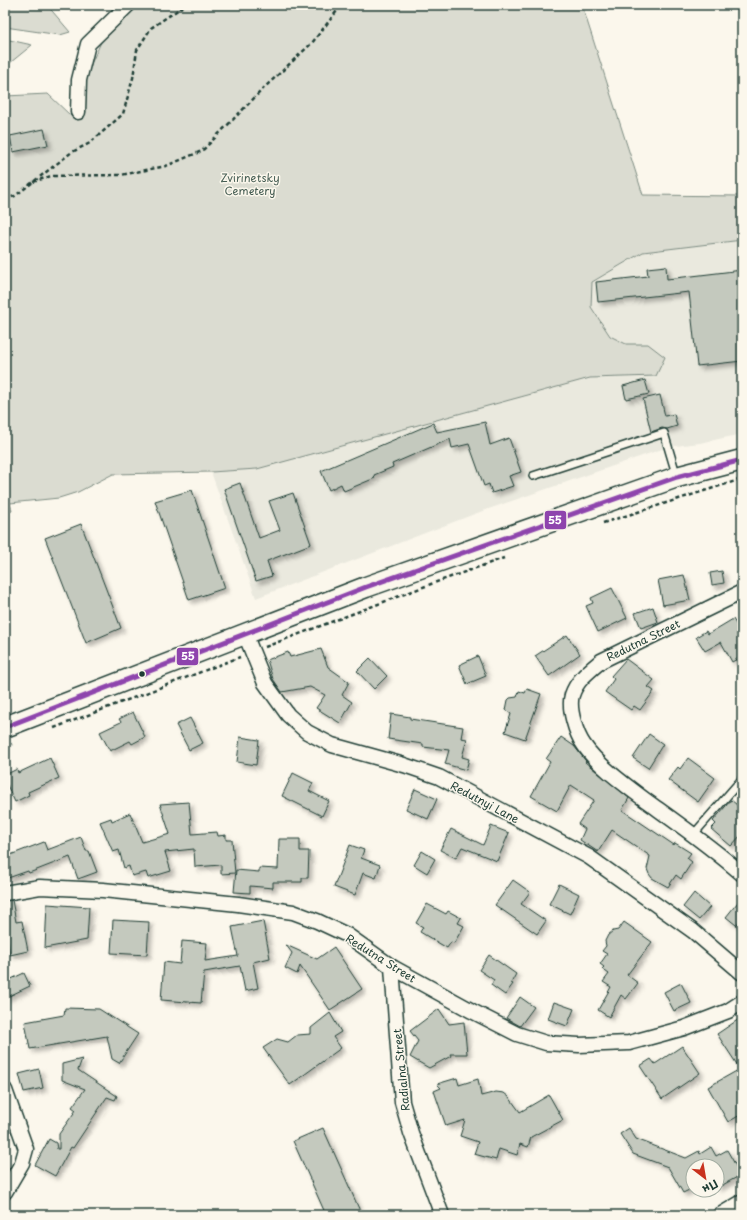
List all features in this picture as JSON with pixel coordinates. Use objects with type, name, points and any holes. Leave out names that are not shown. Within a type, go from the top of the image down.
[{"type":"main road","points":[[5,727],[366,587],[677,477],[742,460]]},
{"type":"street","points":[[78,112],[79,80],[88,44],[128,5]]},
{"type":"street","name":"Redutna Street","points":[[742,592],[601,661],[582,678],[572,696],[572,712],[577,730],[583,744],[592,755],[625,785],[693,835],[742,874]]},
{"type":"street","name":"Redutnyi Lane","points":[[245,634],[264,683],[288,714],[307,732],[332,745],[404,765],[439,777],[589,857],[693,931],[742,973]]},
{"type":"street","name":"Redutna Street","points":[[5,893],[40,887],[103,890],[238,904],[293,912],[318,921],[347,935],[392,967],[517,1034],[546,1043],[629,1043],[684,1028],[728,1011],[742,1002]]},
{"type":"street","name":"Radialna Street","points":[[392,967],[402,1102],[411,1133],[442,1215]]},
{"type":"street","points":[[5,1090],[26,1149],[22,1163],[5,1192]]},
{"type":"street","points":[[720,1215],[742,1202]]},
{"type":"lane","points":[[533,476],[664,433],[677,477]]},
{"type":"lane","points":[[693,835],[742,779]]},
{"type":"path","points":[[5,200],[15,196],[72,152],[90,143],[123,114],[137,50],[151,28],[185,5]]},
{"type":"path","points":[[33,182],[51,176],[121,175],[166,166],[202,151],[266,86],[312,43],[340,5]]},
{"type":"path","points":[[602,523],[742,479]]},
{"type":"path","points":[[48,730],[431,584],[506,557]]},
{"type":"path","points":[[5,747],[19,741]]},
{"type":"shaded area","points":[[742,240],[742,434],[700,443],[668,447],[477,513],[256,598],[211,472],[257,469],[590,378],[656,376],[648,344],[626,344],[610,336],[591,307],[592,282],[643,252]]},
{"type":"green space","points":[[5,5],[47,5],[70,32],[60,35],[5,27]]},
{"type":"green space","name":"Zvirinetsky Cemetery","points":[[136,5],[582,5],[643,195],[742,196],[742,240],[643,252],[592,282],[591,307],[610,336],[626,344],[648,344],[665,357],[656,376],[590,378],[257,469],[211,472],[113,474],[78,492],[59,498],[10,503],[12,511],[5,513],[5,96],[48,94],[71,116],[84,118],[86,75],[102,40]]},
{"type":"green space","points":[[5,39],[32,45],[5,67]]},
{"type":"building","points":[[44,129],[48,145],[13,152],[10,136]]},
{"type":"building","points":[[666,266],[667,279],[742,270],[742,361],[697,366],[689,292],[598,302],[596,282],[648,276],[647,268]]},
{"type":"building","points":[[645,380],[649,394],[626,399],[623,386]]},
{"type":"building","points":[[660,395],[665,416],[674,414],[677,426],[667,429],[662,428],[651,432],[643,399]]},
{"type":"building","points":[[485,422],[490,445],[509,438],[521,472],[509,476],[513,486],[492,493],[489,484],[484,486],[469,444],[452,448],[450,439],[392,464],[393,467],[374,475],[375,478],[344,491],[341,484],[329,490],[321,471],[433,423],[437,432]]},
{"type":"building","points":[[240,483],[259,538],[280,530],[269,501],[293,493],[311,544],[267,561],[272,576],[256,581],[224,489]]},
{"type":"building","points":[[192,490],[225,588],[189,600],[155,501]]},
{"type":"building","points":[[81,524],[121,628],[86,643],[45,538]]},
{"type":"building","points":[[722,571],[724,583],[712,585],[710,573]]},
{"type":"building","points":[[684,575],[690,600],[663,605],[658,580]]},
{"type":"building","points":[[612,588],[627,618],[598,632],[586,606],[593,603],[591,598]]},
{"type":"building","points":[[653,607],[658,622],[641,628],[635,613]]},
{"type":"building","points":[[733,619],[742,634],[742,656],[732,662],[721,642],[705,651],[696,637],[706,631],[708,634]]},
{"type":"building","points":[[567,635],[580,654],[549,676],[535,656]]},
{"type":"building","points":[[321,649],[328,667],[349,682],[342,695],[352,702],[340,723],[316,708],[325,695],[310,687],[282,692],[273,679],[267,660],[288,652],[290,657]]},
{"type":"building","points":[[478,656],[486,676],[467,684],[459,665]]},
{"type":"building","points":[[370,658],[387,676],[374,689],[357,671]]},
{"type":"building","points":[[626,659],[654,680],[648,687],[654,691],[640,710],[634,706],[631,710],[605,692],[614,679],[611,676]]},
{"type":"building","points":[[527,689],[541,694],[525,739],[505,732],[511,714],[506,710],[508,700],[510,698],[517,697],[519,691],[525,693]]},
{"type":"building","points":[[133,712],[145,737],[132,744],[130,741],[110,751],[100,732],[121,722],[119,719]]},
{"type":"building","points":[[391,714],[410,717],[410,719],[463,727],[461,738],[467,739],[462,757],[469,759],[466,770],[445,764],[449,750],[423,747],[423,744],[388,739]]},
{"type":"building","points":[[190,718],[203,743],[189,750],[176,725]]},
{"type":"building","points":[[649,734],[663,744],[648,768],[633,758]]},
{"type":"building","points":[[240,737],[259,740],[256,765],[237,762]]},
{"type":"building","points":[[561,737],[574,746],[586,761],[585,762],[629,798],[622,810],[674,845],[675,843],[691,853],[687,858],[692,862],[681,879],[676,875],[668,887],[652,878],[647,869],[650,856],[612,830],[598,852],[580,840],[585,829],[578,824],[594,800],[571,785],[557,811],[531,796],[550,762],[546,759]]},
{"type":"building","points":[[50,758],[59,778],[28,792],[29,795],[15,802],[5,781],[5,775],[17,769],[18,773]]},
{"type":"building","points":[[688,758],[715,778],[698,802],[668,780],[678,767],[680,769]]},
{"type":"building","points":[[293,773],[313,783],[309,791],[329,801],[322,816],[282,796]]},
{"type":"building","points":[[415,789],[437,799],[428,819],[406,809]]},
{"type":"building","points":[[731,800],[742,809],[742,834],[731,846],[711,829],[716,824],[713,821]]},
{"type":"building","points":[[189,802],[192,834],[217,832],[218,836],[226,835],[226,840],[232,840],[235,873],[221,874],[221,865],[195,867],[194,849],[165,852],[171,871],[148,878],[146,872],[132,876],[129,866],[124,868],[119,850],[113,852],[100,822],[111,818],[112,821],[130,813],[142,842],[170,834],[160,804]]},
{"type":"building","points":[[491,826],[509,833],[497,861],[462,847],[456,858],[440,850],[451,829],[483,845]]},
{"type":"building","points":[[81,837],[86,851],[89,851],[97,872],[78,879],[70,857],[29,873],[28,871],[5,879],[5,857],[44,842],[47,850]]},
{"type":"building","points":[[279,839],[300,839],[300,851],[309,851],[308,878],[302,878],[302,882],[273,882],[273,888],[250,886],[250,893],[234,892],[236,870],[259,872],[259,868],[278,869]]},
{"type":"building","points":[[350,845],[364,850],[361,858],[380,865],[376,878],[363,873],[355,895],[334,887]]},
{"type":"building","points":[[422,851],[435,859],[427,873],[414,865]]},
{"type":"building","points":[[513,880],[530,892],[521,904],[546,921],[537,934],[495,905]]},
{"type":"building","points":[[559,884],[579,894],[570,914],[549,904]]},
{"type":"building","points":[[694,893],[710,907],[699,920],[683,907]]},
{"type":"building","points":[[742,897],[742,918],[736,925],[726,917]]},
{"type":"building","points":[[12,900],[16,922],[22,921],[28,951],[10,955],[5,927],[5,901]]},
{"type":"building","points":[[47,904],[89,907],[87,940],[45,948]]},
{"type":"building","points":[[427,904],[446,914],[448,911],[461,918],[458,923],[464,926],[454,943],[451,942],[447,948],[420,932],[423,927],[416,923]]},
{"type":"building","points":[[113,920],[149,922],[147,955],[111,953]]},
{"type":"building","points":[[263,921],[270,958],[253,962],[258,988],[245,991],[240,966],[204,972],[201,1003],[161,1000],[164,962],[180,964],[182,941],[207,943],[205,961],[238,956],[232,927]]},
{"type":"building","points":[[624,922],[652,942],[627,975],[638,983],[626,999],[621,995],[609,1017],[598,1010],[611,987],[603,982],[609,974],[602,969],[604,967],[600,964],[607,954],[602,951],[606,946],[605,941],[608,935],[613,931],[618,930]]},
{"type":"building","points":[[286,945],[317,959],[334,947],[362,989],[330,1010],[300,966],[297,974],[285,968],[292,953]]},
{"type":"building","points":[[489,955],[516,974],[511,983],[513,984],[505,995],[491,985],[494,980],[479,970]]},
{"type":"building","points":[[24,973],[30,986],[5,998],[5,982]]},
{"type":"building","points":[[681,983],[691,1003],[674,1011],[664,992]]},
{"type":"building","points":[[520,997],[534,1007],[520,1026],[506,1018]]},
{"type":"building","points":[[554,1002],[574,1009],[567,1026],[548,1019]]},
{"type":"building","points":[[65,1008],[99,1009],[138,1034],[119,1063],[112,1059],[107,1036],[30,1049],[25,1022],[64,1015]]},
{"type":"building","points":[[439,1009],[449,1024],[464,1022],[467,1054],[450,1054],[451,1056],[429,1068],[410,1057],[418,1041],[410,1031]]},
{"type":"building","points":[[330,1013],[341,1032],[333,1037],[341,1048],[290,1085],[263,1048],[277,1039],[288,1042],[297,1035],[311,1034],[311,1028]]},
{"type":"building","points":[[742,1017],[742,1114],[728,1122],[708,1087],[740,1069],[717,1034]]},
{"type":"building","points":[[682,1046],[700,1073],[662,1099],[640,1066],[651,1059],[655,1064]]},
{"type":"building","points":[[82,1059],[78,1070],[117,1096],[115,1100],[107,1097],[73,1148],[71,1147],[55,1176],[35,1165],[49,1139],[56,1143],[57,1149],[59,1149],[59,1134],[76,1110],[72,1107],[85,1089],[62,1080],[62,1064]]},
{"type":"building","points":[[39,1069],[43,1088],[24,1092],[19,1074]]},
{"type":"building","points":[[457,1078],[459,1085],[478,1079],[481,1096],[496,1092],[504,1093],[509,1097],[520,1112],[549,1095],[563,1120],[531,1137],[528,1147],[520,1144],[517,1155],[499,1149],[496,1160],[474,1154],[478,1142],[460,1136],[465,1120],[446,1126],[434,1091],[441,1088],[437,1084]]},
{"type":"building","points":[[323,1128],[360,1211],[351,1215],[326,1215],[293,1141]]},
{"type":"building","points":[[629,1128],[636,1139],[686,1158],[685,1192],[683,1193],[668,1167],[633,1154],[620,1134]]},
{"type":"building","points":[[711,1147],[716,1156],[727,1150],[741,1175],[725,1184],[725,1158],[686,1158],[699,1151],[700,1154]]},
{"type":"transit line","name":"55","points":[[5,727],[366,587],[677,477],[742,460]]}]
